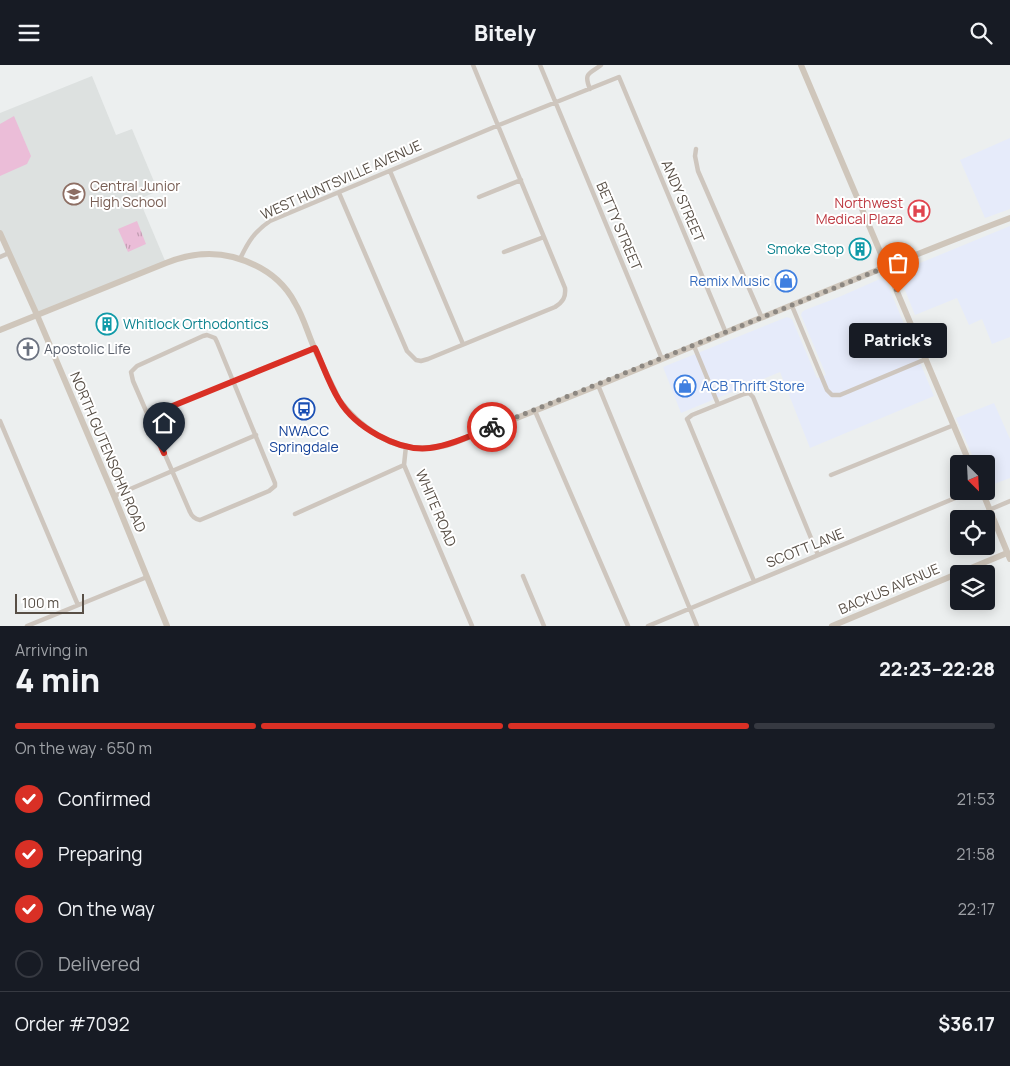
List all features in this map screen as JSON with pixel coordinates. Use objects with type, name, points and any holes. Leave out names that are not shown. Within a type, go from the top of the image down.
[{"type":"main road","points":[[801,65],[966,455]]},
{"type":"main road","points":[[0,330],[188,255],[207,253],[240,259],[270,273],[284,286],[295,302],[339,400],[346,409],[363,426],[376,435],[406,446],[428,448],[444,446],[536,411],[1010,218]]},
{"type":"main road","name":"NORTH GUTENSOHN ROAD","points":[[0,233],[37,315],[168,626]]},
{"type":"main road","points":[[985,500],[989,510]]},
{"type":"main road","points":[[995,524],[1009,555]]},
{"type":"main road","name":"BACKUS AVENUE","points":[[832,626],[1009,555]]},
{"type":"street","points":[[339,193],[408,351],[416,360],[428,359],[561,303],[566,294],[565,288],[474,65]]},
{"type":"street","name":"BETTY STREET","points":[[540,65],[662,359]]},
{"type":"street","points":[[590,89],[587,76],[601,65]]},
{"type":"street","name":"WEST HUNTSVILLE AVENUE","points":[[240,259],[247,243],[270,221],[619,77]]},
{"type":"street","name":"ANDY STREET","points":[[619,77],[726,333]]},
{"type":"street","points":[[696,149],[695,156],[698,171],[762,318]]},
{"type":"street","points":[[390,171],[463,344]]},
{"type":"street","points":[[479,197],[521,180]]},
{"type":"street","points":[[504,252],[544,237]]},
{"type":"street","points":[[0,257],[9,253]]},
{"type":"street","points":[[792,306],[827,390],[832,395],[840,395],[926,359]]},
{"type":"street","points":[[203,336],[211,336],[217,341],[234,381],[275,479],[275,486],[269,491],[205,518],[196,519],[192,517],[133,381],[131,372],[137,365],[203,336]]},
{"type":"street","points":[[694,346],[718,404]]},
{"type":"street","points":[[148,416],[315,348]]},
{"type":"street","points":[[598,385],[698,626]]},
{"type":"street","points":[[754,581],[688,423],[688,419],[692,415],[744,393],[749,393],[753,397],[818,555]]},
{"type":"street","points":[[536,411],[628,626]]},
{"type":"street","points":[[0,421],[78,605]]},
{"type":"street","points":[[831,475],[954,425]]},
{"type":"street","points":[[114,496],[256,435]]},
{"type":"street","name":"WHITE ROAD","points":[[406,446],[404,465],[472,626]]},
{"type":"street","points":[[295,514],[404,465]]},
{"type":"street","name":"SCOTT LANE","points":[[648,626],[950,500]]},
{"type":"street","points":[[989,510],[1010,501]]},
{"type":"street","points":[[523,576],[544,626]]},
{"type":"street","points":[[27,626],[147,577]]},
{"type":"shaded area","name":"Central Junior High School","points":[[92,76],[116,135],[132,129],[158,191],[139,199],[166,263],[37,315],[0,233],[0,113]]},
{"type":"shaded area","points":[[1010,138],[1010,209],[985,218],[960,160]]},
{"type":"shaded area","points":[[1010,226],[1010,337],[992,344],[982,319],[969,325],[957,298],[915,315],[901,280],[903,270]]},
{"type":"shaded area","points":[[880,279],[887,283],[934,396],[810,448],[780,372],[681,413],[663,367],[787,317],[792,319],[817,378],[826,375],[801,315],[802,312]]},
{"type":"shaded area","points":[[994,403],[1010,439],[1010,478],[995,484],[995,455],[972,455],[956,418]]},
{"type":"green space","points":[[14,116],[31,156],[27,164],[0,176],[0,124]]},
{"type":"green space","points":[[137,221],[146,244],[128,252],[118,229]]},
{"type":"way so far","points":[[492,427],[536,411],[886,267],[898,293]]},
{"type":"place","name":"Central Junior High School","points":[[74,194]]},
{"type":"place","name":"Northwest Medical Plaza","points":[[919,211]]},
{"type":"place","name":"Smoke Stop","points":[[860,249]]},
{"type":"place","name":"Remix Music","points":[[786,281]]},
{"type":"place","name":"Patrick's","points":[[898,293]]},
{"type":"place","name":"Whitlock Orthodontics","points":[[107,324]]},
{"type":"place","name":"Apostolic Life","points":[[28,349]]},
{"type":"place","name":"ACB Thrift Store","points":[[685,386]]},
{"type":"place","name":"NWACC Springdale","points":[[304,409]]},
{"type":"route","points":[[164,453],[148,416],[315,348],[339,400],[346,409],[363,426],[391,442],[416,448],[444,446],[492,427]]}]
